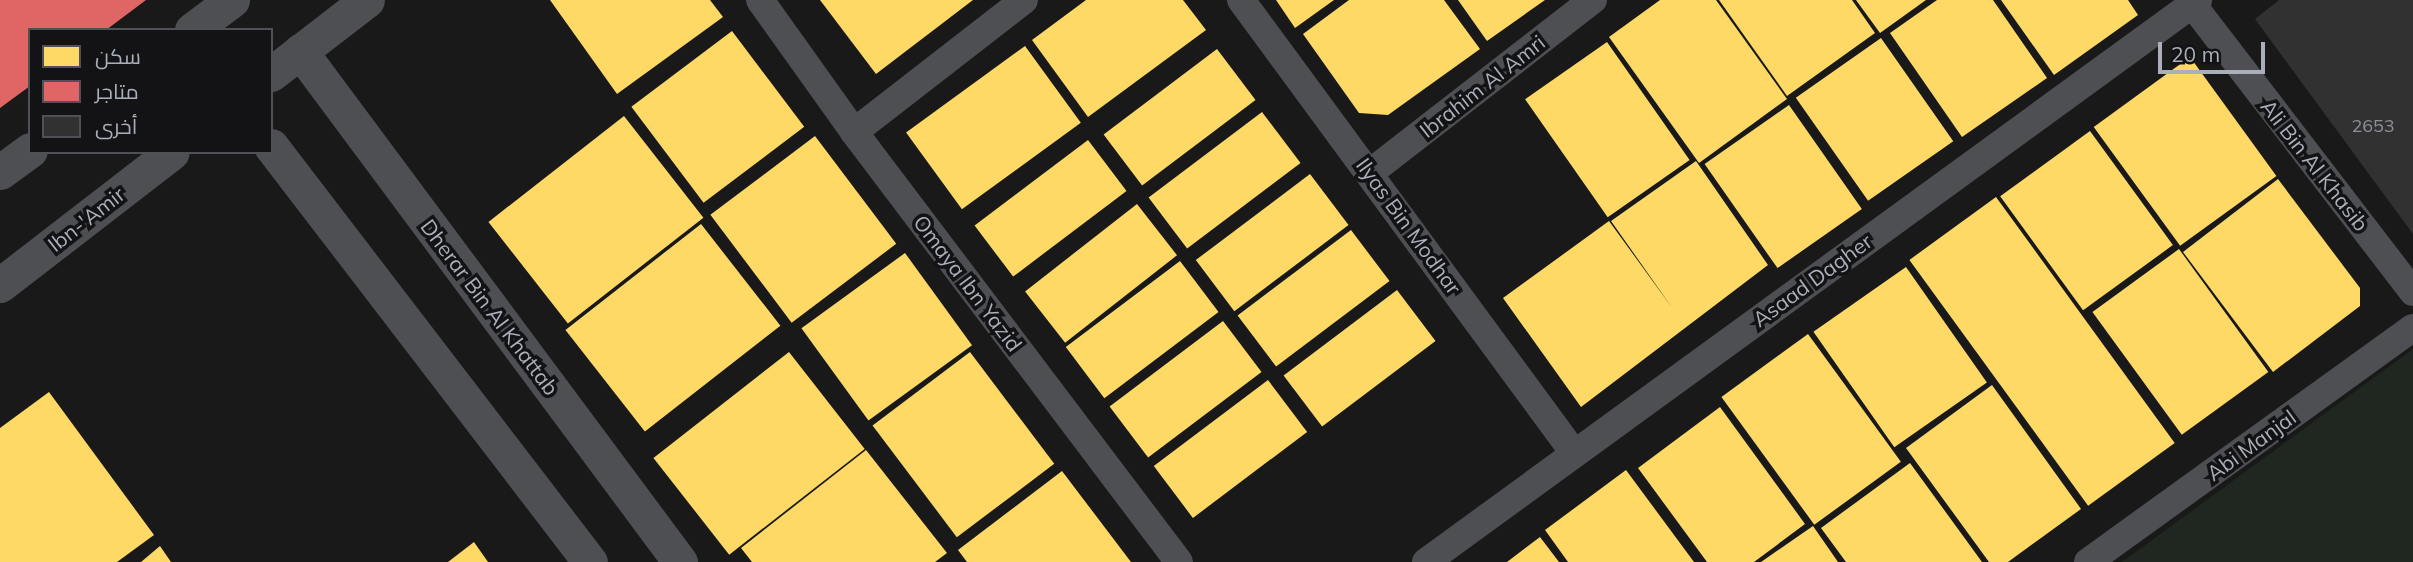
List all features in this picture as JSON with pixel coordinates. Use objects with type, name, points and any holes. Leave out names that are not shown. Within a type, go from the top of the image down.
[{"type":"street","points":[[195,28],[232,0]]},
{"type":"street","points":[[273,72],[367,0]]},
{"type":"street","name":"Omaya Ibn Yazid","points":[[760,0],[854,132],[1179,562]]},
{"type":"street","points":[[854,132],[1024,0]]},
{"type":"street","name":"Ilyas Bin Modhar","points":[[1241,0],[1371,172],[1574,453]]},
{"type":"street","name":"Ibrahim Al Amri","points":[[1371,172],[1593,0]]},
{"type":"street","name":"Ali Bin Al Khasib","points":[[2195,2],[2413,292]]},
{"type":"street","name":"Asaad Dagher","points":[[1426,562],[2195,2]]},
{"type":"street","name":"Dherar Bin Al Khattab","points":[[300,51],[680,562]]},
{"type":"street","points":[[273,149],[590,562]]},
{"type":"street","points":[[0,172],[28,151]]},
{"type":"street","name":"Ibn-'Amir","points":[[0,285],[169,154]]},
{"type":"street","name":"Abi Manjal","points":[[2088,562],[2413,328]]},
{"type":"shaded area","points":[[2413,349],[2413,562],[2122,562]]},
{"type":"building: سكن","points":[[550,0],[710,0],[723,17],[617,94]]},
{"type":"building: سكن","points":[[820,0],[973,0],[876,74]]},
{"type":"building: سكن","points":[[1086,0],[1183,0],[1206,30],[1088,117],[1032,40]]},
{"type":"building: سكن","points":[[1276,0],[1334,0],[1295,28]]},
{"type":"building: سكن","points":[[1349,0],[1444,0],[1480,49],[1388,115],[1359,113],[1303,34]]},
{"type":"building: سكن","points":[[1458,0],[1545,0],[1487,41]]},
{"type":"building: سكن","points":[[1660,0],[1716,0],[1787,99],[1699,163],[1609,37]]},
{"type":"building: سكن","points":[[1719,0],[1852,0],[1875,33],[1787,96]]},
{"type":"building: سكن","points":[[1856,0],[1926,0],[1880,33]]},
{"type":"building: سكن","points":[[1937,0],[1993,0],[2047,78],[1962,137],[1890,33]]},
{"type":"building: سكن","points":[[2001,0],[2128,0],[2138,15],[2054,75]]},
{"type":"building: سكن","points":[[732,31],[804,127],[704,203],[631,107]]},
{"type":"building: سكن","points":[[1881,38],[1953,141],[1868,201],[1796,98]]},
{"type":"building: سكن","points":[[1607,42],[1690,160],[1608,217],[1525,99]]},
{"type":"building: سكن","points":[[1025,46],[1081,123],[962,209],[906,132]]},
{"type":"building: سكن","points":[[1217,49],[1256,100],[1142,186],[1104,134]]},
{"type":"building: سكن","points":[[2190,57],[2276,176],[2180,246],[2094,127]]},
{"type":"building: سكن","points":[[1789,105],[1862,209],[1777,268],[1705,164]]},
{"type":"building: سكن","points":[[1262,112],[1301,163],[1187,249],[1149,197]]},
{"type":"building: سكن","points":[[624,116],[703,218],[568,324],[488,222]]},
{"type":"building: سكن","points":[[2090,131],[2173,245],[2083,310],[2000,196]]},
{"type":"building: سكن","points":[[815,136],[896,244],[792,323],[710,215]]},
{"type":"building: سكن","points":[[1088,140],[1127,191],[1013,277],[975,225]]},
{"type":"building: سكن","points":[[1696,161],[1768,265],[1581,407],[1503,298],[1609,221],[1673,309],[1611,221]]},
{"type":"building: سكن","points":[[1310,174],[1349,225],[1234,311],[1196,260]]},
{"type":"building: سكن","points":[[2278,179],[2360,288],[2360,306],[2273,372],[2183,252]]},
{"type":"building: سكن","points":[[1996,197],[2175,443],[2088,506],[1909,260]]},
{"type":"building: سكن","points":[[1137,204],[1177,255],[1065,343],[1025,291]]},
{"type":"building: سكن","points":[[701,224],[780,326],[645,432],[565,330]]},
{"type":"building: سكن","points":[[1351,230],[1390,281],[1276,367],[1238,315]]},
{"type":"building: سكن","points":[[2179,249],[2268,372],[2182,435],[2092,312]]},
{"type":"building: سكن","points":[[905,253],[972,345],[868,420],[801,328]]},
{"type":"building: سكن","points":[[1180,261],[1219,312],[1104,398],[1066,347]]},
{"type":"building: سكن","points":[[1906,267],[1987,383],[1894,447],[1813,332]]},
{"type":"building: سكن","points":[[1397,290],[1436,341],[1322,427],[1284,375]]},
{"type":"building: سكن","points":[[1223,321],[1262,372],[1148,458],[1110,406]]},
{"type":"building: سكن","points":[[1808,334],[1901,462],[1814,525],[1721,397]]},
{"type":"building: سكن","points":[[789,352],[865,449],[729,555],[653,458]]},
{"type":"building: سكن","points":[[970,352],[1054,464],[957,537],[873,425]]},
{"type":"building: سكن","points":[[1268,380],[1307,432],[1193,518],[1154,466]]},
{"type":"building: سكن","points":[[1992,385],[2081,509],[2008,562],[1989,562],[1906,448]]},
{"type":"building: سكن","points":[[49,392],[154,535],[117,562],[0,562],[0,428]]},
{"type":"building: سكن","points":[[1720,407],[1805,524],[1754,562],[1707,562],[1638,468]]},
{"type":"building: سكن","points":[[866,450],[947,553],[935,562],[752,562],[741,548]]},
{"type":"building: سكن","points":[[1910,463],[1982,562],[1846,562],[1821,528]]},
{"type":"building: سكن","points":[[1626,470],[1694,562],[1568,562],[1545,530]]},
{"type":"building: سكن","points":[[1062,471],[1131,562],[967,562],[958,550]]},
{"type":"building: سكن","points":[[1813,526],[1838,562],[1761,562]]},
{"type":"building: سكن","points":[[1540,537],[1559,562],[1507,562]]},
{"type":"building: سكن","points":[[474,542],[488,562],[448,562]]},
{"type":"building: سكن","points":[[160,546],[171,562],[141,562]]},
{"type":"building: متاجر","points":[[0,0],[146,0],[109,28],[28,28],[28,87],[0,108]]},
{"type":"building: أخرى","points":[[2279,0],[2413,0],[2413,234],[2255,19]]}]
